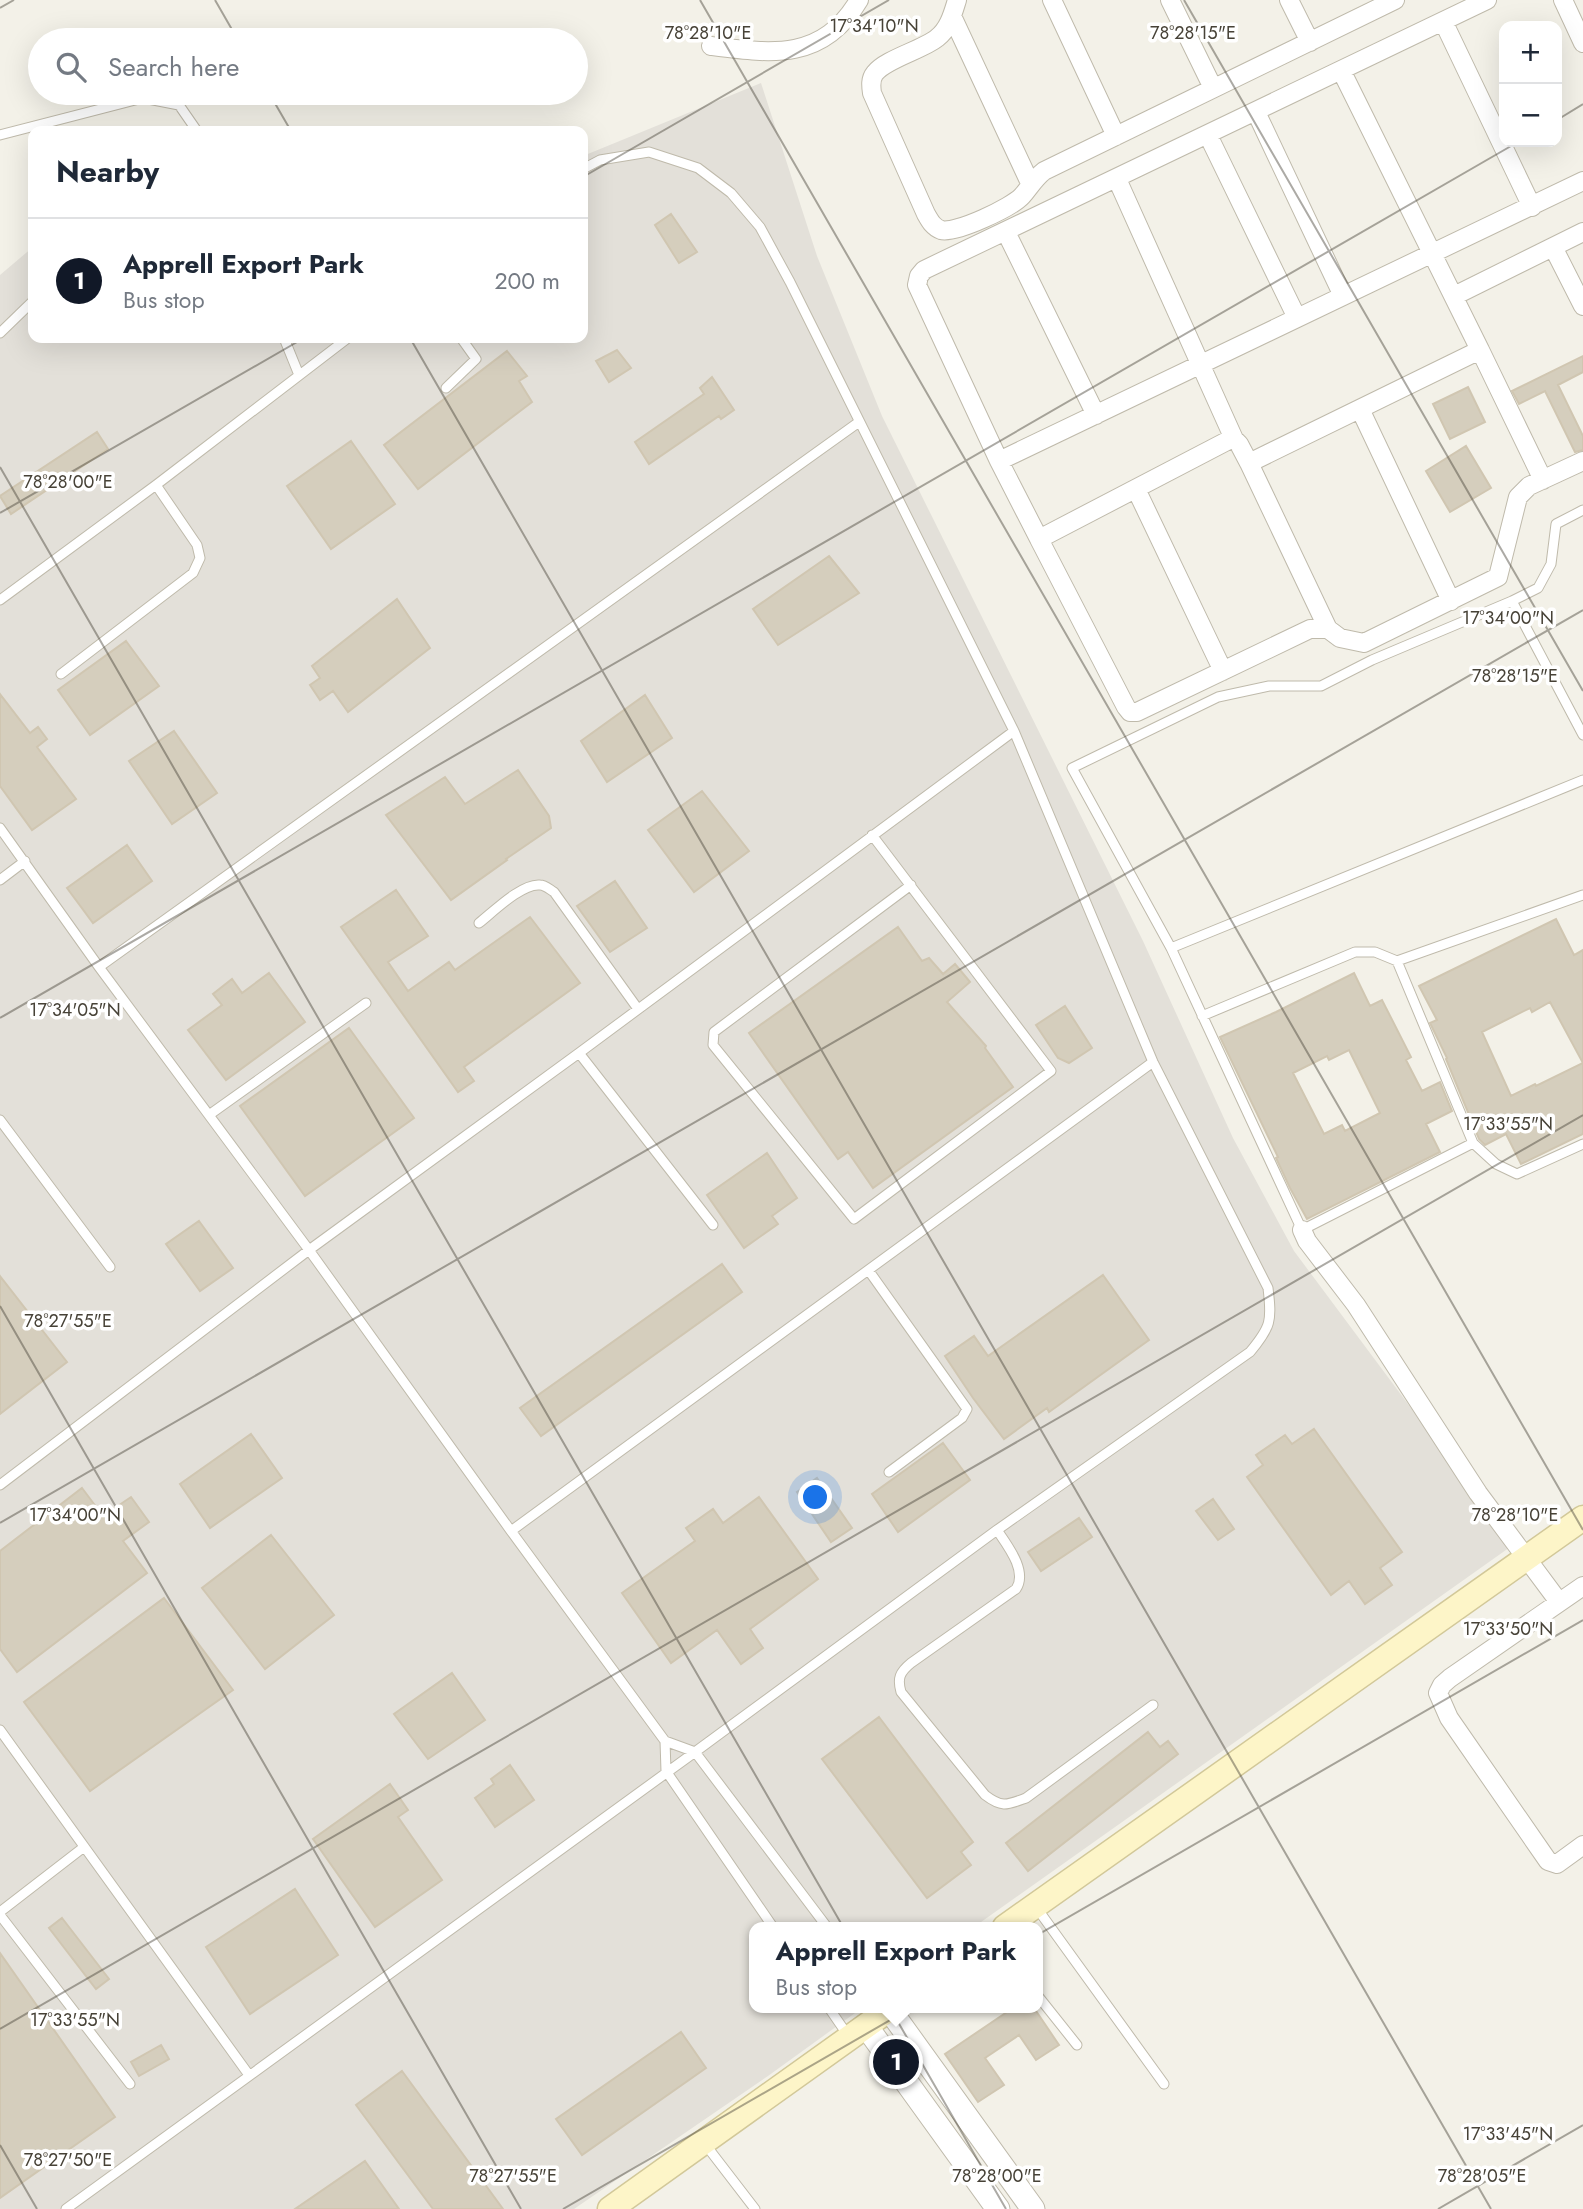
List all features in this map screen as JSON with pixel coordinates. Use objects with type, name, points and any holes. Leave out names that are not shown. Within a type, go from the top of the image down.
[{"type":"main road","points":[[1012,1922],[1583,1518]]},
{"type":"main road","points":[[610,2209],[883,2013]]},
{"type":"street","points":[[711,46],[764,52],[786,52],[804,47],[839,28],[859,0]]},
{"type":"street","points":[[1052,0],[1116,136]]},
{"type":"street","points":[[1170,0],[1213,88]]},
{"type":"street","points":[[1289,0],[1310,42]]},
{"type":"street","points":[[955,8],[947,27],[939,37],[884,66],[876,72],[871,83],[872,93],[926,214],[933,226],[942,230],[967,227],[1021,198],[1030,183],[1044,171],[1395,0]]},
{"type":"street","points":[[1328,629],[1310,629],[1138,712],[1130,712],[999,461],[917,285],[919,276],[930,266],[1487,0]]},
{"type":"street","points":[[1563,0],[1583,43]]},
{"type":"street","points":[[955,8],[1030,183]]},
{"type":"street","points":[[1443,21],[1532,207]]},
{"type":"street","points":[[1341,70],[1543,480]]},
{"type":"street","points":[[1256,112],[1343,296]]},
{"type":"street","points":[[1208,135],[1297,318]]},
{"type":"street","points":[[1116,179],[1234,439],[1249,463],[1328,629],[1340,638],[1364,643],[1498,577],[1518,497],[1529,486],[1583,461]]},
{"type":"street","points":[[999,461],[1583,181]]},
{"type":"street","points":[[1006,232],[1097,415]]},
{"type":"street","points":[[1454,296],[1583,232]]},
{"type":"street","points":[[1553,247],[1583,306]]},
{"type":"street","points":[[1249,463],[1480,350]]},
{"type":"street","points":[[1360,409],[1451,601]]},
{"type":"street","points":[[1039,539],[1234,439]]},
{"type":"street","points":[[1136,489],[1223,671]]},
{"type":"street","points":[[1302,1230],[1307,1241],[1356,1305],[1478,1493],[1559,1602]]},
{"type":"street","points":[[1582,1849],[1557,1864],[1548,1861],[1449,1718],[1438,1693],[1441,1685],[1450,1678],[1583,1586]]},
{"type":"street","points":[[893,2013],[1034,2209]]},
{"type":"street","points":[[858,2032],[998,2209]]},
{"type":"lane","points":[[35,126],[116,105]]},
{"type":"lane","points":[[179,105],[194,126]]},
{"type":"lane","points":[[0,135],[28,128]]},
{"type":"lane","points":[[66,2209],[997,1530],[1250,1352],[1267,1333],[1271,1312],[1268,1288],[1153,1062],[1014,730],[760,227],[731,193],[698,168],[649,152],[600,160],[588,166]]},
{"type":"lane","points":[[0,333],[28,306]]},
{"type":"lane","points":[[286,343],[299,375]]},
{"type":"lane","points":[[0,600],[341,343]]},
{"type":"lane","points":[[446,388],[475,359],[464,343]]},
{"type":"lane","points":[[99,967],[859,422]]},
{"type":"lane","points":[[61,674],[193,573],[200,558],[197,545],[156,485]]},
{"type":"lane","points":[[1473,1143],[1302,1230],[1171,948],[1072,768],[1218,697],[1269,686],[1321,686],[1371,660],[1512,601],[1538,587],[1551,564],[1556,524],[1583,510]]},
{"type":"lane","points":[[1512,601],[1583,735]]},
{"type":"lane","points":[[0,1485],[309,1250],[1014,730]]},
{"type":"lane","points":[[1171,948],[1583,780]]},
{"type":"lane","points":[[0,828],[665,1741],[695,1752],[823,1922]]},
{"type":"lane","points":[[872,835],[911,885],[1051,1071],[854,1219],[713,1045],[714,1032],[911,885]]},
{"type":"lane","points":[[0,880],[24,861]]},
{"type":"lane","points":[[479,923],[530,885],[543,885],[554,892],[638,1009]]},
{"type":"lane","points":[[1202,1016],[1355,952],[1375,952],[1397,961],[1583,895]]},
{"type":"lane","points":[[1397,961],[1473,1143],[1496,1164],[1517,1174],[1583,1144]]},
{"type":"lane","points":[[209,1115],[366,1003]]},
{"type":"lane","points":[[579,1053],[713,1225]]},
{"type":"lane","points":[[511,1531],[1153,1062]]},
{"type":"lane","points":[[0,1120],[110,1267]]},
{"type":"lane","points":[[869,1271],[967,1409],[962,1418],[889,1472]]},
{"type":"lane","points":[[997,1530],[1015,1562],[1021,1577],[1020,1583],[1016,1589],[900,1672],[898,1683],[901,1692],[985,1795],[996,1804],[1008,1805],[1026,1798],[1153,1704]]},
{"type":"lane","points":[[0,1730],[248,2075]]},
{"type":"lane","points":[[665,1741],[666,1771],[770,1922]]},
{"type":"lane","points":[[84,1847],[0,1913],[130,2084]]},
{"type":"lane","points":[[1035,1906],[1164,2084]]},
{"type":"lane","points":[[1043,2002],[1077,2045]]},
{"type":"lane","points":[[835,2013],[858,2032]]},
{"type":"lane","points":[[704,2142],[755,2209]]},
{"type":"shaded area","points":[[761,83],[817,256],[882,416],[1143,941],[1233,1138],[1294,1251],[1513,1545],[981,1922],[749,1922],[749,2013],[855,2013],[574,2209],[0,2209],[0,275],[28,251],[28,343],[588,343],[588,154]]},
{"type":"building","points":[[671,214],[697,252],[679,263],[655,225]]},
{"type":"building","points":[[617,350],[631,368],[609,382],[596,361]]},
{"type":"building","points":[[507,351],[527,376],[519,381],[532,402],[418,489],[384,445]]},
{"type":"building","points":[[1583,356],[1583,372],[1558,385],[1583,436],[1583,450],[1575,452],[1545,391],[1519,404],[1512,391]]},
{"type":"building","points":[[712,377],[734,410],[721,419],[719,416],[649,464],[635,442],[704,394],[700,388]]},
{"type":"building","points":[[1468,387],[1485,422],[1450,439],[1433,404]]},
{"type":"building","points":[[97,432],[108,449],[11,514],[0,496]]},
{"type":"building","points":[[351,441],[395,504],[331,549],[287,486]]},
{"type":"building","points":[[1466,446],[1491,488],[1450,512],[1426,471]]},
{"type":"building","points":[[829,556],[859,593],[778,645],[753,609]]},
{"type":"building","points":[[397,599],[430,648],[348,712],[333,691],[320,700],[310,685],[320,678],[312,666]]},
{"type":"building","points":[[126,641],[159,686],[90,735],[58,690]]},
{"type":"building","points":[[0,694],[30,733],[38,727],[47,739],[37,747],[76,799],[32,830],[0,786]]},
{"type":"building","points":[[645,695],[672,738],[607,782],[581,741]]},
{"type":"building","points":[[174,731],[217,793],[172,824],[129,761]]},
{"type":"building","points":[[518,770],[549,816],[551,828],[451,900],[386,815],[445,777],[465,804]]},
{"type":"building","points":[[702,791],[749,851],[694,892],[648,830]]},
{"type":"building","points":[[127,845],[152,881],[93,923],[67,888]]},
{"type":"building","points":[[615,881],[647,928],[610,952],[577,906]]},
{"type":"building","points":[[396,890],[428,936],[388,962],[408,991],[449,962],[455,970],[530,917],[580,983],[464,1067],[474,1081],[458,1092],[341,927]]},
{"type":"building","points":[[1556,919],[1574,955],[1583,950],[1583,1063],[1583,1134],[1521,1164],[1506,1134],[1485,1145],[1479,1139],[1430,1023],[1437,1020],[1419,986]],"holes":[[[1550,1002],[1583,1063],[1536,1086],[1535,1084],[1511,1096],[1482,1032],[1530,1008],[1532,1012]]]},
{"type":"building","points":[[898,927],[922,961],[929,958],[943,974],[955,964],[970,982],[947,1002],[986,1046],[1013,1087],[873,1188],[848,1152],[838,1159],[749,1033]]},
{"type":"building","points":[[269,973],[305,1022],[226,1080],[188,1030],[222,1005],[213,994],[232,979],[242,993]]},
{"type":"building","points":[[1354,973],[1370,1006],[1382,1000],[1411,1057],[1406,1060],[1422,1091],[1440,1082],[1452,1111],[1426,1124],[1440,1152],[1307,1219],[1220,1037]],"holes":[[[1349,1050],[1380,1113],[1345,1131],[1342,1125],[1324,1134],[1293,1073],[1327,1056],[1329,1060]]]},
{"type":"building","points":[[1065,1006],[1092,1048],[1069,1063],[1058,1058],[1036,1025]]},
{"type":"building","points":[[349,1028],[414,1118],[305,1196],[240,1106]]},
{"type":"building","points":[[767,1153],[797,1198],[772,1216],[778,1224],[744,1248],[707,1195]]},
{"type":"building","points":[[199,1221],[233,1268],[200,1291],[166,1244]]},
{"type":"building","points":[[722,1264],[742,1292],[541,1436],[520,1408]]},
{"type":"building","points":[[1103,1275],[1149,1340],[1049,1412],[1047,1408],[1004,1439],[945,1356],[974,1336],[988,1356]]},
{"type":"building","points":[[0,1276],[67,1362],[0,1414]]},
{"type":"building","points":[[1314,1429],[1402,1552],[1380,1568],[1392,1585],[1365,1604],[1349,1581],[1331,1595],[1247,1477],[1263,1465],[1256,1455],[1285,1435],[1292,1444]]},
{"type":"building","points":[[251,1434],[282,1478],[210,1528],[180,1484]]},
{"type":"building","points":[[943,1443],[970,1480],[898,1532],[872,1494]]},
{"type":"building","points":[[817,1478],[852,1528],[831,1542],[797,1492]]},
{"type":"building","points":[[82,1488],[103,1516],[131,1497],[149,1522],[123,1541],[147,1573],[17,1672],[0,1649],[0,1551]]},
{"type":"building","points":[[759,1497],[818,1579],[750,1629],[763,1648],[741,1664],[717,1630],[671,1663],[622,1593],[695,1541],[686,1528],[713,1509],[723,1523]]},
{"type":"building","points":[[1213,1499],[1234,1529],[1218,1540],[1196,1511]]},
{"type":"building","points":[[1079,1518],[1092,1537],[1041,1571],[1028,1552]]},
{"type":"building","points":[[271,1535],[334,1615],[265,1669],[202,1588]]},
{"type":"building","points":[[164,1598],[233,1690],[90,1791],[24,1702]]},
{"type":"building","points":[[452,1673],[485,1720],[428,1759],[394,1714]]},
{"type":"building","points":[[879,1717],[973,1842],[961,1852],[971,1865],[927,1898],[822,1759]]},
{"type":"building","points":[[1148,1732],[1160,1747],[1168,1741],[1178,1754],[1028,1871],[1006,1843]]},
{"type":"building","points":[[510,1765],[534,1800],[495,1827],[475,1798],[494,1784],[491,1779]]},
{"type":"building","points":[[390,1784],[408,1810],[398,1817],[442,1880],[375,1927],[313,1839]]},
{"type":"building","points":[[295,1889],[338,1955],[250,2014],[206,1947]]},
{"type":"building","points":[[62,1918],[109,1979],[96,1989],[49,1928]]},
{"type":"building","points":[[0,1953],[115,2117],[0,2198]]},
{"type":"building","points":[[1006,2013],[1037,2013],[1059,2045],[1036,2060],[1019,2035],[985,2058],[1004,2085],[978,2102],[945,2054]]},
{"type":"building","points":[[681,2032],[706,2068],[582,2155],[556,2119]]},
{"type":"building","points":[[161,2045],[169,2059],[139,2076],[131,2062]]},
{"type":"building","points":[[402,2071],[503,2209],[433,2209],[356,2105]]},
{"type":"building","points":[[365,2161],[399,2209],[295,2209]]},
{"type":"place","name":"Apprell Export Park","points":[[896,2062]]}]
